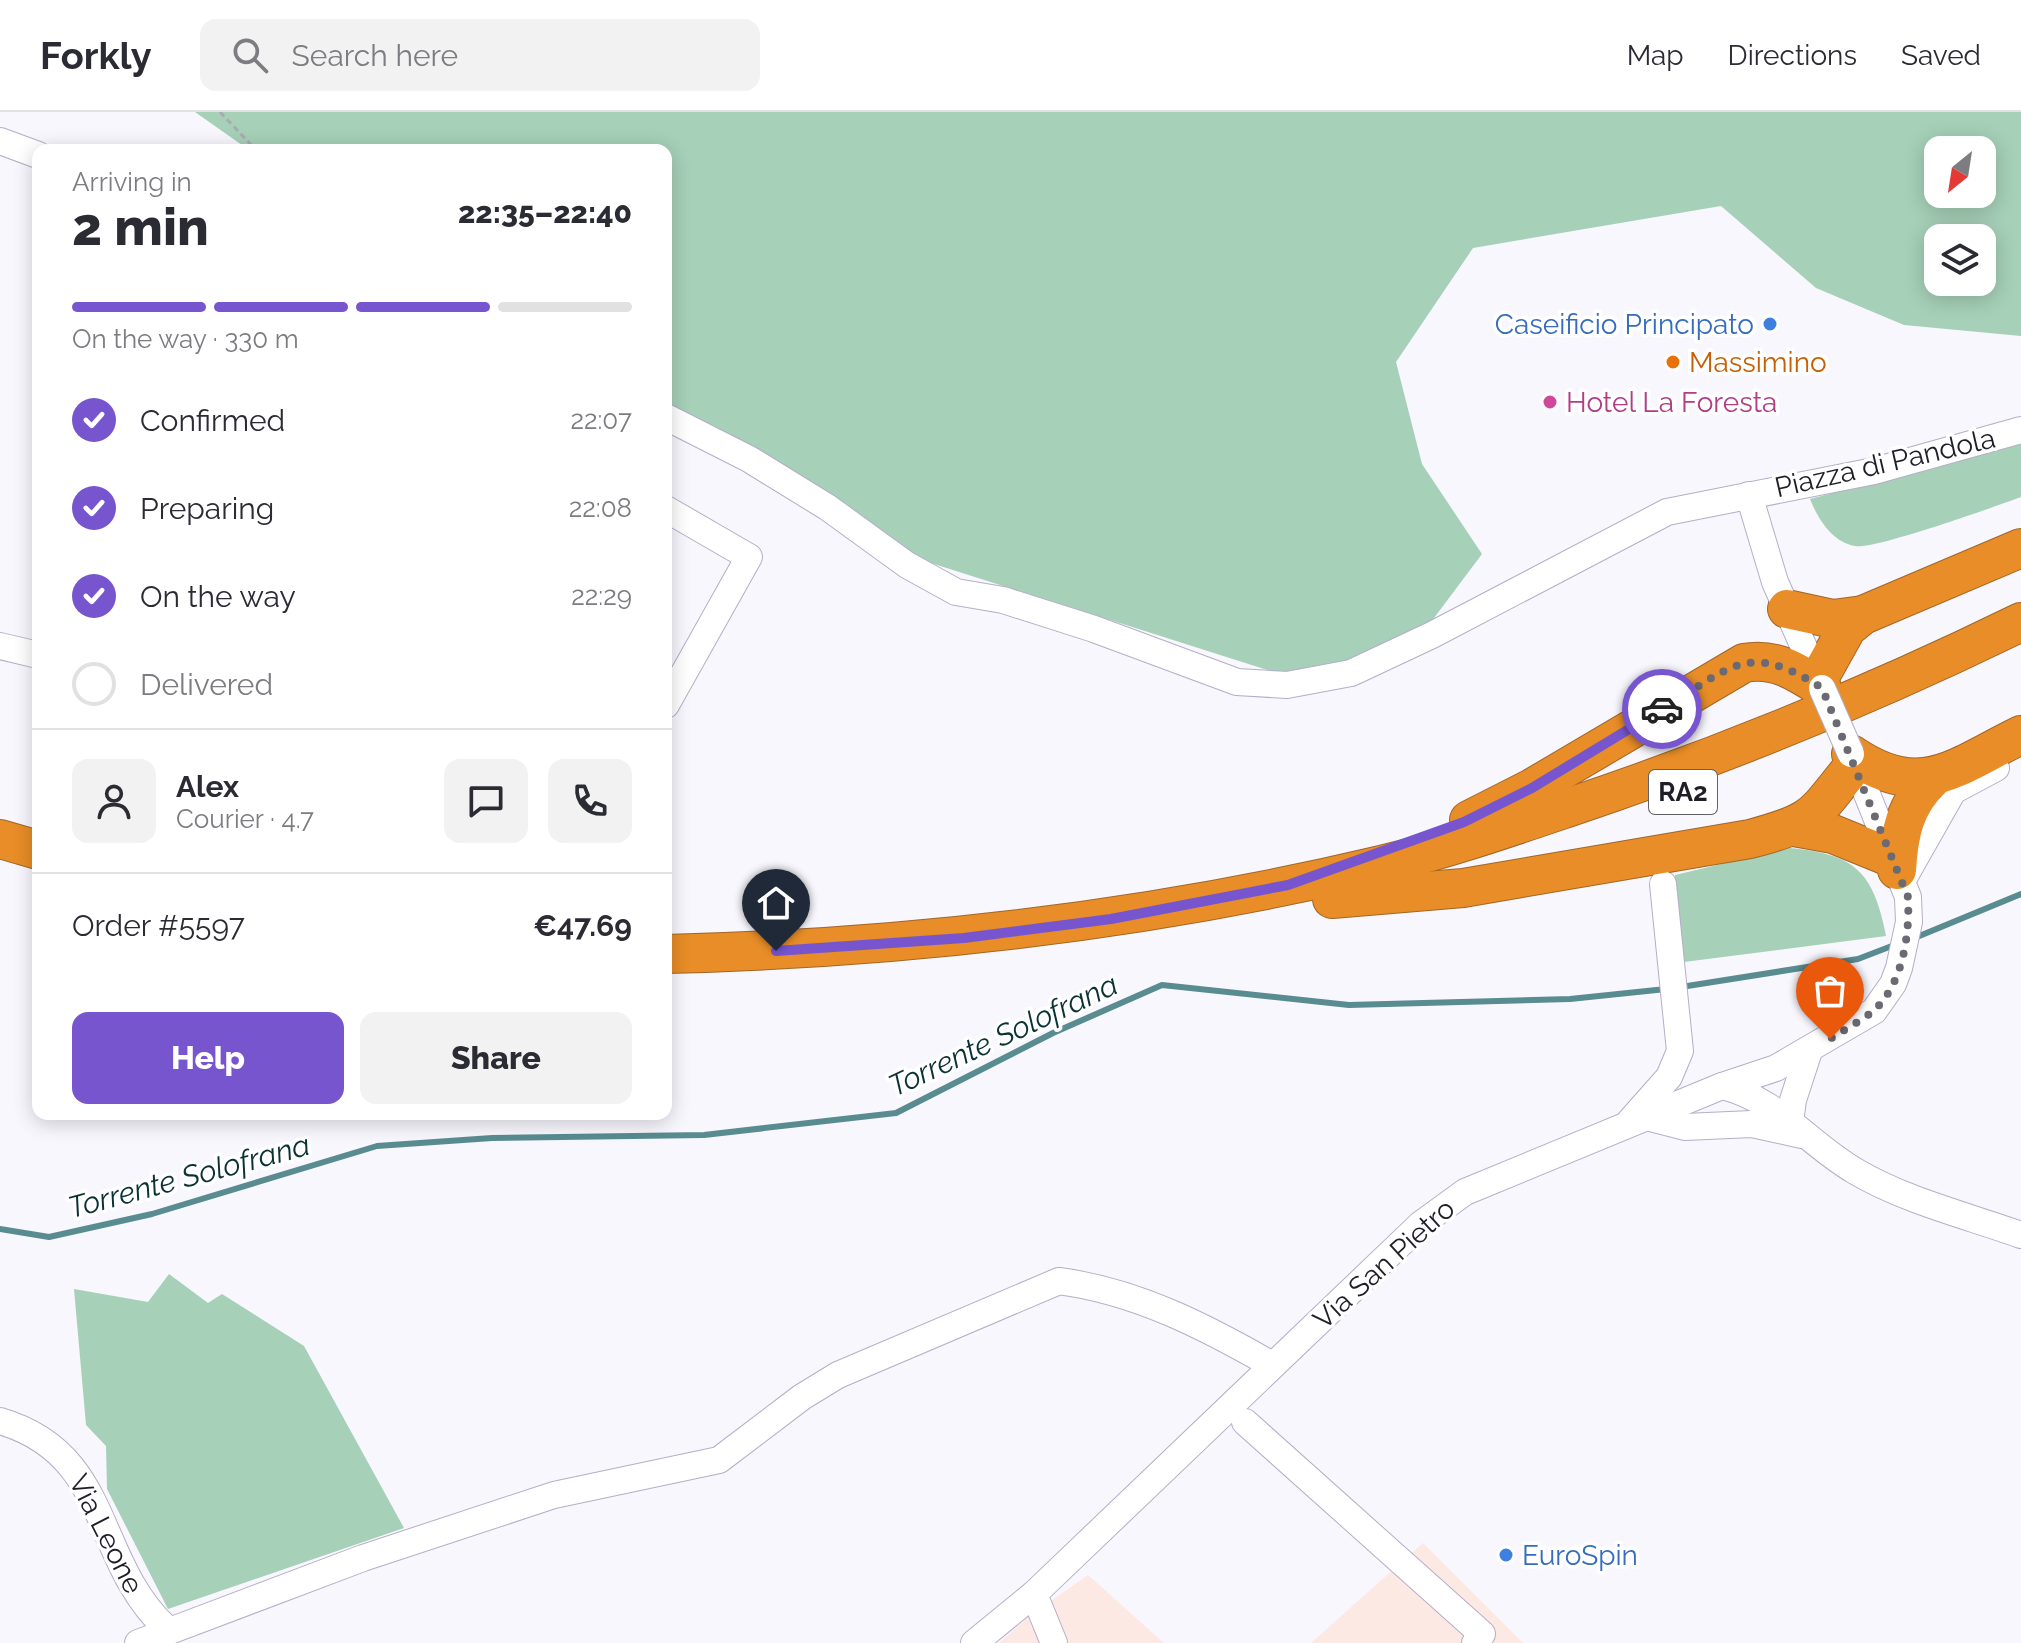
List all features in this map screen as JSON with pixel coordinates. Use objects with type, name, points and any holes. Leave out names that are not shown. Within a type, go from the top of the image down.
[{"type":"highway","points":[[1744,663],[1785,603],[1833,619],[1863,615],[2021,548]]},
{"type":"highway","points":[[1288,885],[1464,822],[1532,788],[1744,663],[1761,660],[1792,669],[1820,684],[1842,635],[1863,615]]},
{"type":"highway","name":"RA2","points":[[672,954],[803,950],[964,938],[1111,919],[1384,865],[1666,774],[1849,703],[2021,622]]},
{"type":"highway","name":"RA2","points":[[672,977],[791,974],[996,958],[1134,938],[1332,899],[1410,880],[1630,811],[1820,740],[2021,650]]},
{"type":"highway","points":[[1332,899],[1493,883],[1687,851],[1794,827],[1833,834],[1897,870],[1899,835],[1910,806],[1932,779],[2021,735]]},
{"type":"highway","points":[[1794,827],[1826,804],[1853,759],[1892,776],[1932,779]]},
{"type":"highway","points":[[0,839],[32,848]]},
{"type":"highway","points":[[0,863],[32,872]]},
{"type":"street","points":[[0,141],[32,153]]},
{"type":"street","name":"Piazza di Pandola","points":[[672,420],[749,459],[827,507],[907,565],[956,592],[1003,600],[1094,629],[1237,682],[1287,685],[1351,673],[1432,635],[1667,512],[1874,471],[2021,430]]},
{"type":"street","points":[[1749,495],[1785,603],[1897,870]]},
{"type":"street","points":[[672,512],[749,557],[672,694]]},
{"type":"street","points":[[0,646],[32,654]]},
{"type":"street","points":[[1897,870],[1953,791],[2021,753]]},
{"type":"street","name":"Via San Pietro","points":[[974,1643],[1034,1594],[1421,1224],[1465,1192],[1722,1086],[1776,1068],[1874,1011],[1893,984],[1909,922],[1908,897],[1897,870]]},
{"type":"street","points":[[1663,884],[1680,1051],[1676,1065],[1636,1122],[1685,1127],[1752,1124],[1796,1128]]},
{"type":"street","points":[[1796,1128],[1795,1091],[1809,1051]]},
{"type":"street","points":[[1752,1124],[1726,1108],[1722,1086],[1748,1093],[1777,1108],[1796,1128],[1855,1171],[1905,1196],[2021,1235]]},
{"type":"street","points":[[138,1643],[167,1629],[554,1495],[719,1460],[802,1397],[838,1375],[1059,1281],[1094,1285],[1207,1327],[1272,1365]]},
{"type":"street","name":"Via Leone","points":[[0,1421],[34,1434],[64,1455],[78,1471],[133,1589],[145,1609],[167,1629]]},
{"type":"street","points":[[1245,1422],[1482,1634],[1475,1643]]},
{"type":"street","points":[[1034,1594],[1054,1643]]},
{"type":"path","points":[[220,112],[250,144]]},
{"type":"shaded area","points":[[1423,1543],[1523,1643],[1311,1643]]},
{"type":"shaded area","points":[[1088,1575],[1164,1643],[999,1643],[1028,1617]]},
{"type":"green space","points":[[195,112],[2021,112],[2021,336],[1904,325],[1816,288],[1721,206],[1473,248],[1396,362],[1422,464],[1482,554],[1419,638],[1318,686],[887,549],[672,418],[672,144],[240,144]]},
{"type":"green space","points":[[2021,444],[2021,497],[1886,541],[1855,546],[1839,540],[1822,522],[1810,499]]},
{"type":"green space","points":[[1789,848],[1830,855],[1857,870],[1875,896],[1886,936],[1676,963],[1672,941],[1675,875]]},
{"type":"green space","points":[[169,1274],[208,1303],[222,1294],[304,1346],[404,1528],[168,1609],[107,1489],[106,1446],[86,1425],[74,1289],[148,1302]]},
{"type":"waterway","name":"Torrente Solofrana","points":[[1912,939],[2021,894]]},
{"type":"waterway","name":"Torrente Solofrana","points":[[1681,987],[1858,959],[1897,944]]},
{"type":"waterway","name":"Torrente Solofrana","points":[[0,1229],[49,1237],[152,1214],[377,1146],[492,1138],[704,1135],[896,1113],[1053,1033],[1162,985],[1349,1005],[1570,999],[1666,989]]},
{"type":"way so far","points":[[1662,709],[1726,671],[1761,660],[1792,669],[1822,688],[1908,897],[1909,922],[1893,984],[1874,1011],[1830,1039]]},
{"type":"place","name":"Caseificio Principato","points":[[1770,324]]},
{"type":"place","name":"Massimino","points":[[1673,362]]},
{"type":"place","name":"Hotel La Foresta","points":[[1550,402]]},
{"type":"place","name":"EuroSpin","points":[[1506,1555]]},
{"type":"route","points":[[776,951],[964,938],[1111,919],[1288,885],[1464,822],[1532,788],[1662,709]]}]
